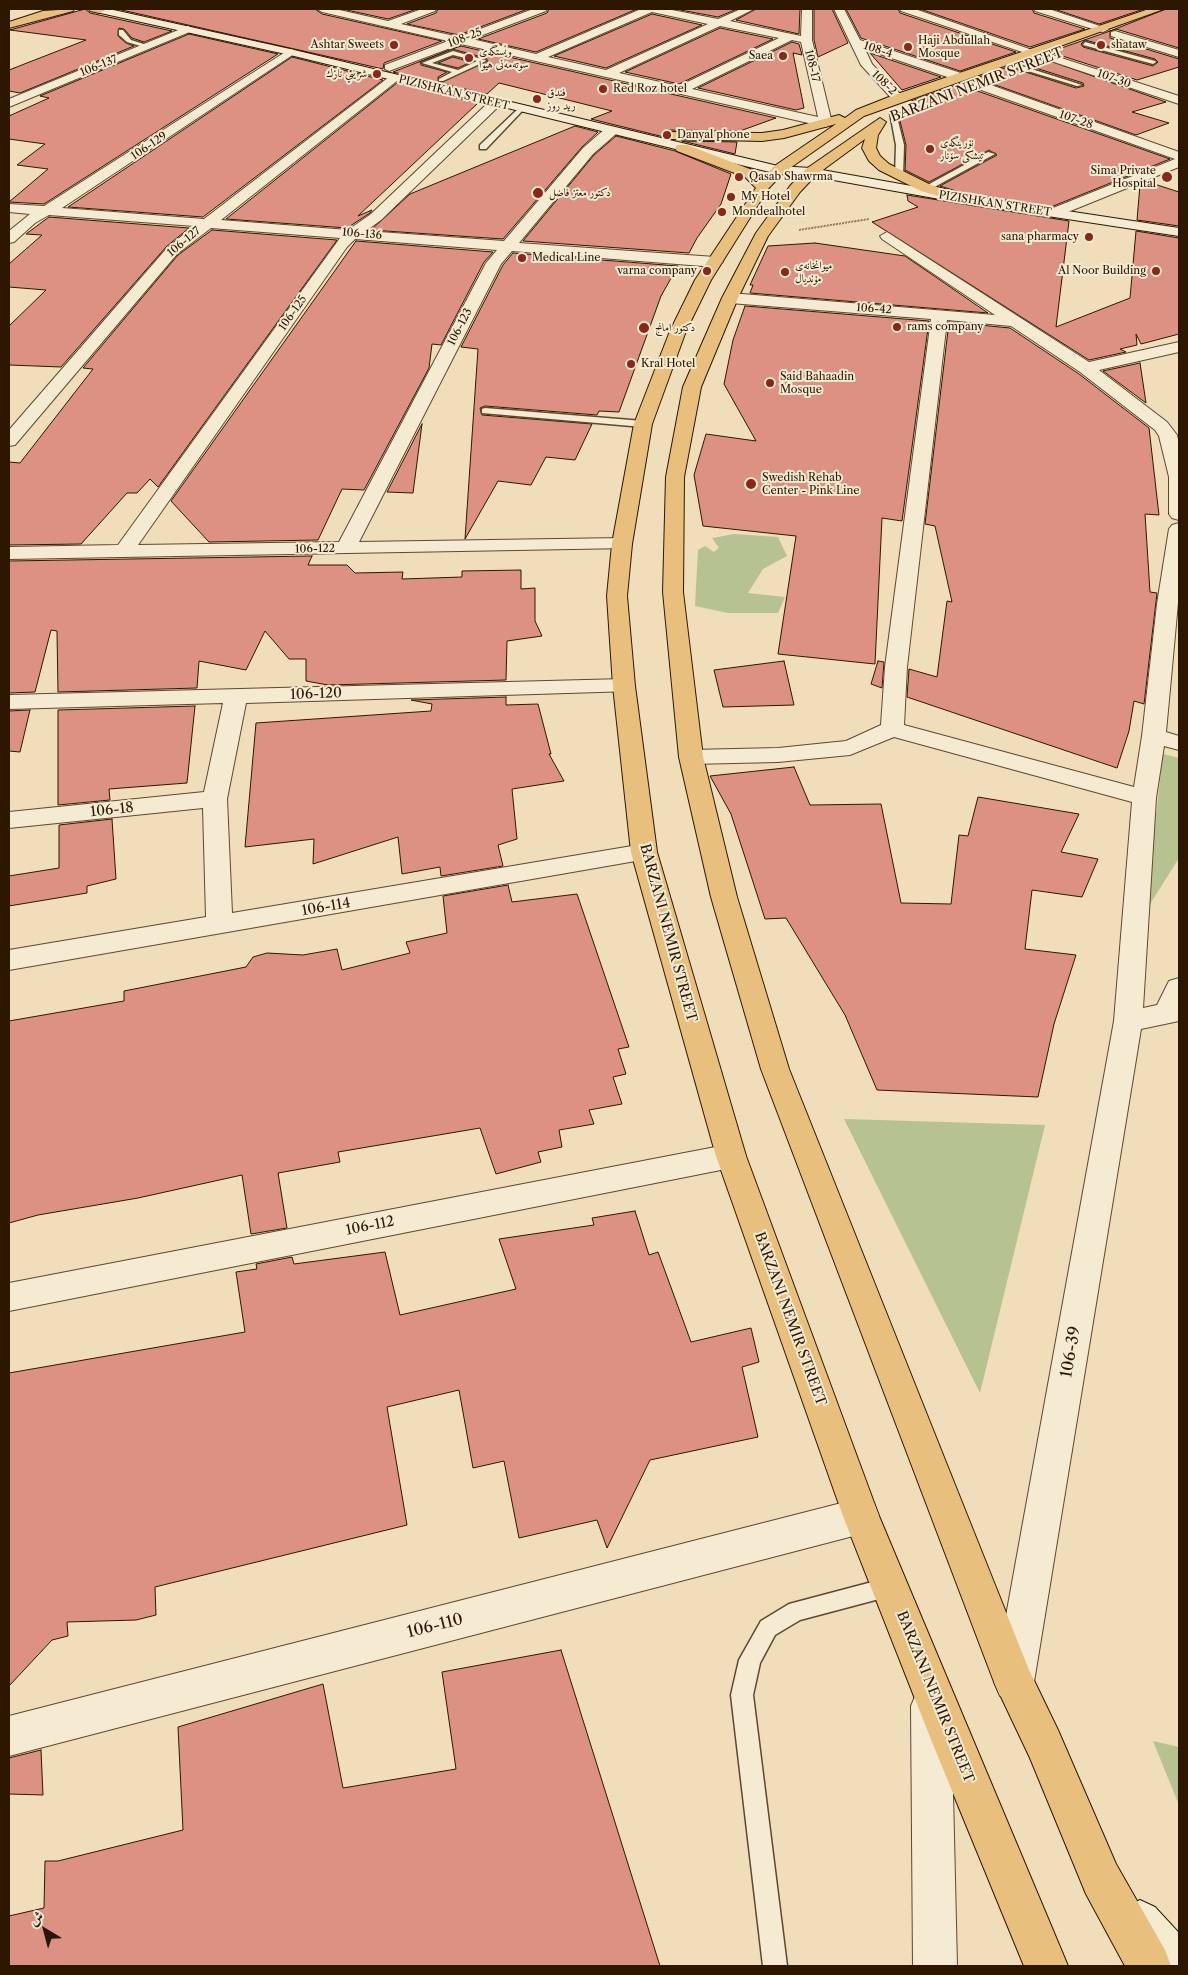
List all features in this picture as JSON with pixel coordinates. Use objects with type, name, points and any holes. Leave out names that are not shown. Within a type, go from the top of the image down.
[{"type":"main road","points":[[11,16],[38,9]]},
{"type":"main road","points":[[9,25],[47,12],[69,9]]},
{"type":"main road","name":"BARZANI NEMIR STREET","points":[[1046,1966],[861,1516],[731,1156],[644,852],[624,686],[617,596],[622,544],[643,424],[678,331],[714,262],[786,173],[860,113],[898,98],[1158,9]]},
{"type":"main road","name":"BARZANI NEMIR STREET","points":[[786,173],[893,113],[1085,44],[1178,13]]},
{"type":"main road","points":[[671,135],[735,138],[762,137],[826,123],[860,113]]},
{"type":"main road","points":[[880,122],[872,135],[869,148],[874,158],[899,176],[926,188],[962,199]]},
{"type":"main road","points":[[682,148],[750,174],[786,173]]},
{"type":"main road","name":"BARZANI NEMIR STREET","points":[[786,173],[795,190],[761,236],[730,298],[692,387],[676,477],[674,592],[691,757],[724,896],[775,1069],[1014,1682],[1044,1744],[1101,1879],[1149,1966]]},
{"type":"street","name":"PIZISHKAN STREET","points":[[97,9],[391,73],[440,80],[671,135],[786,173]]},
{"type":"street","name":"PIZISHKAN STREET","points":[[147,9],[391,73],[495,103],[786,173],[1179,232]]},
{"type":"street","points":[[328,9],[826,123]]},
{"type":"street","points":[[389,24],[431,9]]},
{"type":"street","name":"108-25","points":[[391,73],[460,40],[542,9]]},
{"type":"street","points":[[538,57],[651,9],[806,40]]},
{"type":"street","points":[[608,73],[748,9]]},
{"type":"street","name":"108-17","points":[[807,9],[806,40],[826,123]]},
{"type":"street","points":[[906,9],[1032,52]]},
{"type":"street","points":[[1039,9],[1103,29]]},
{"type":"street","name":"108-2","points":[[840,13],[871,72],[898,98]]},
{"type":"street","name":"106-137","points":[[9,103],[188,29]]},
{"type":"street","points":[[1115,34],[1179,54]]},
{"type":"street","points":[[681,90],[790,37]]},
{"type":"street","name":"108-4","points":[[854,42],[960,77]]},
{"type":"street","name":"106-129","points":[[9,239],[30,220],[49,210],[290,52]]},
{"type":"street","name":"107-30","points":[[1049,57],[1179,100]]},
{"type":"street","name":"106-127","points":[[9,441],[169,254],[391,73]]},
{"type":"street","name":"107-28","points":[[974,83],[1179,156]]},
{"type":"street","name":"106-125","points":[[124,551],[342,244],[376,216],[495,103]]},
{"type":"street","name":"106-123","points":[[346,548],[494,263],[588,152],[611,131]]},
{"type":"street","points":[[1053,213],[1179,162]]},
{"type":"street","name":"106-136","points":[[9,208],[714,262]]},
{"type":"street","points":[[887,236],[1018,321],[1086,368],[1161,426],[1168,435],[1178,477],[1179,514]]},
{"type":"street","name":"106-42","points":[[730,298],[1018,321]]},
{"type":"street","points":[[892,729],[898,657],[940,314]]},
{"type":"street","points":[[1086,368],[1179,347]]},
{"type":"street","name":"106-39","points":[[1014,1682],[1128,1022],[1144,798],[1154,736],[1166,604],[1179,528]]},
{"type":"street","name":"106-122","points":[[9,553],[622,544]]},
{"type":"street","name":"106-120","points":[[9,702],[624,686]]},
{"type":"street","points":[[219,925],[215,800],[236,696]]},
{"type":"street","points":[[691,757],[778,755],[850,748],[892,729],[1144,798]]},
{"type":"street","points":[[1154,736],[1179,742]]},
{"type":"street","name":"106-18","points":[[9,820],[215,800]]},
{"type":"street","name":"106-114","points":[[9,960],[644,852]]},
{"type":"street","points":[[1128,1022],[1173,1013],[1179,988]]},
{"type":"street","name":"106-112","points":[[9,1297],[731,1156]]},
{"type":"street","name":"106-110","points":[[9,1736],[861,1516]]},
{"type":"street","points":[[931,1687],[935,1966]]},
{"type":"street","points":[[1101,1879],[1179,1966]]},
{"type":"lane","points":[[121,31],[122,35],[129,41],[148,46]]},
{"type":"lane","points":[[1085,44],[1153,62]]},
{"type":"lane","points":[[440,80],[483,61],[453,53],[425,63],[458,72]]},
{"type":"lane","points":[[1020,67],[1079,85]]},
{"type":"lane","points":[[483,147],[521,109]]},
{"type":"lane","points":[[893,113],[900,145],[899,176]]},
{"type":"lane","points":[[926,188],[991,154]]},
{"type":"lane","points":[[485,411],[643,424]]},
{"type":"lane","points":[[775,1966],[742,1695],[750,1660],[768,1628],[796,1611],[890,1587]]},
{"type":"path","points":[[761,236],[873,219]]},
{"type":"green space","points":[[734,534],[778,537],[787,556],[763,569],[748,593],[785,597],[778,613],[728,613],[695,606],[698,550],[705,546],[714,552],[719,548],[712,538]]},
{"type":"green space","points":[[1163,754],[1179,758],[1179,858],[1145,912]]},
{"type":"green space","points":[[844,1119],[1045,1125],[980,1393]]},
{"type":"green space","points":[[1153,1741],[1179,1747],[1179,1805]]},
{"type":"building","points":[[85,9],[90,13],[172,31],[144,42],[132,38],[124,29],[119,28],[118,36],[126,43],[134,46],[20,93],[9,91],[9,70],[86,40],[10,30]]},
{"type":"building","points":[[117,9],[315,9],[322,14],[442,41],[384,63],[383,69]]},
{"type":"building","points":[[342,9],[417,9],[388,19]]},
{"type":"building","points":[[438,9],[528,9],[459,35],[407,24],[436,13]]},
{"type":"building","points":[[549,9],[637,9],[536,52],[478,39],[547,13]]},
{"type":"building","points":[[675,9],[737,9],[718,17]]},
{"type":"building","points":[[756,9],[800,9],[799,34],[736,20]]},
{"type":"building","points":[[814,9],[832,9],[848,43],[818,57],[814,40]]},
{"type":"building","points":[[846,9],[898,9],[900,13],[1016,52],[960,71],[861,38]]},
{"type":"building","points":[[920,9],[1032,9],[1034,13],[1085,29],[1030,47]]},
{"type":"building","points":[[1054,9],[1144,9],[1099,24]]},
{"type":"building","points":[[1166,9],[1179,9],[1179,48],[1116,29],[1110,31]]},
{"type":"building","points":[[652,14],[702,25],[606,68],[554,56]]},
{"type":"building","points":[[720,28],[773,39],[679,84],[625,72]]},
{"type":"building","points":[[1110,31],[1110,38],[1179,59],[1179,67],[1137,80],[1050,52]],"holes":[[[1085,40],[1155,59],[1158,62],[1153,66],[1083,47],[1081,44]]]},
{"type":"building","points":[[189,34],[278,54],[44,204],[9,202],[48,169],[17,165],[45,144],[9,139],[9,116],[49,98],[40,96]]},
{"type":"building","points":[[792,42],[799,44],[802,55],[793,53],[804,108],[796,110],[698,88]]},
{"type":"building","points":[[461,46],[776,118],[740,131],[666,130],[664,137],[591,119],[612,111],[499,83],[487,94],[439,83],[488,61],[486,58],[452,49]]},
{"type":"building","points":[[452,49],[420,62],[421,65],[447,72],[438,77],[439,83],[393,72]]},
{"type":"building","points":[[870,53],[941,77],[902,90]]},
{"type":"building","points":[[1042,55],[1042,58],[1166,102],[1132,112],[1169,123],[1136,135],[976,78]],"holes":[[[1023,64],[1083,83],[1084,86],[1076,88],[1016,69],[1017,65]]]},
{"type":"building","points":[[292,57],[383,80],[203,217],[68,207]]},
{"type":"building","points":[[453,57],[471,62],[458,68],[438,63]]},
{"type":"building","points":[[967,81],[969,88],[1170,159],[1051,207],[966,194],[940,186],[997,155],[989,150],[929,182],[905,170],[906,145],[898,113],[916,107],[911,101]]},
{"type":"building","points":[[397,83],[478,103],[358,216],[372,210],[370,213],[347,228],[226,219]]},
{"type":"building","points":[[575,126],[598,132],[582,147],[503,239],[371,230],[410,194]]},
{"type":"building","points":[[616,136],[675,151],[731,174],[721,204],[697,238],[689,253],[523,241],[594,155]]},
{"type":"building","points":[[682,141],[737,142],[735,154]]},
{"type":"building","points":[[1148,182],[1179,192],[1179,226],[1137,220],[1140,185]]},
{"type":"building","points":[[907,195],[1069,221],[1056,327],[1130,298],[1136,231],[1179,238],[1179,334],[1141,344],[1136,334],[1137,345],[1120,349],[1126,352],[1089,360],[872,222],[918,207],[908,201]]},
{"type":"building","points":[[49,217],[189,228],[166,247],[61,367],[9,365],[9,326],[46,290],[9,287],[9,264],[42,235],[26,234]]},
{"type":"building","points":[[212,230],[337,240],[158,487],[150,479],[137,493],[127,493],[81,544],[9,545],[9,462],[20,463],[93,369],[83,368],[178,255]]},
{"type":"building","points":[[356,241],[493,252],[484,262],[441,345],[432,344],[429,368],[364,490],[342,489],[318,540],[209,542],[171,501]]},
{"type":"building","points":[[815,243],[905,256],[988,313],[750,293],[753,285],[750,285],[768,246]]},
{"type":"building","points":[[513,253],[678,266],[661,296],[619,412],[599,411],[597,415],[485,406],[480,408],[482,415],[592,424],[575,460],[546,457],[531,485],[498,481],[465,539],[478,349],[461,347],[503,265]]},
{"type":"building","points":[[745,306],[929,321],[902,521],[882,518],[875,664],[778,654],[796,536],[703,526],[694,475],[706,434],[756,441],[724,384],[733,340]]},
{"type":"building","points":[[949,322],[1010,328],[1079,374],[1149,428],[1159,515],[1145,514],[1150,592],[1157,593],[1144,704],[1134,701],[1129,731],[1117,768],[907,697],[909,669],[937,677],[947,601],[952,602],[935,526],[925,524]]},
{"type":"building","points":[[1140,363],[1146,403],[1103,371]]},
{"type":"building","points":[[422,424],[413,493],[387,492]]},
{"type":"building","points":[[312,556],[308,565],[347,565],[355,573],[403,572],[402,579],[462,577],[462,571],[521,570],[521,589],[535,588],[535,621],[542,636],[507,641],[506,680],[328,685],[306,681],[306,659],[289,659],[265,631],[246,670],[199,661],[197,688],[58,692],[57,631],[51,630],[35,692],[9,693],[9,561]]},
{"type":"building","points":[[784,661],[794,705],[723,707],[714,670]]},
{"type":"building","points":[[878,661],[884,662],[882,688],[871,684]]},
{"type":"building","points":[[506,697],[506,705],[538,704],[551,754],[549,754],[564,781],[512,789],[517,839],[498,845],[503,866],[441,876],[440,867],[402,874],[398,837],[313,864],[314,839],[245,847],[256,723],[431,711],[432,704],[411,700]]},
{"type":"building","points":[[195,706],[187,783],[109,789],[110,800],[58,805],[58,710]]},
{"type":"building","points":[[30,710],[20,752],[9,751],[9,711]]},
{"type":"building","points":[[794,767],[810,805],[881,804],[901,903],[951,904],[959,835],[968,836],[978,797],[1079,814],[1061,852],[1098,859],[1082,897],[1032,890],[1025,949],[1076,955],[1054,1024],[1038,1097],[877,1090],[845,1015],[786,918],[765,919],[731,814],[710,776]]},
{"type":"building","points":[[112,819],[116,879],[87,886],[87,893],[9,906],[9,876],[59,868],[59,825]]},
{"type":"building","points":[[508,885],[512,902],[577,894],[629,1047],[618,1049],[626,1074],[613,1077],[622,1104],[589,1110],[594,1124],[559,1130],[562,1147],[538,1152],[541,1162],[496,1174],[480,1128],[338,1152],[340,1162],[278,1173],[287,1228],[251,1234],[242,1175],[138,1198],[38,1215],[9,1223],[9,1021],[124,1001],[124,991],[246,967],[253,957],[267,953],[303,955],[337,949],[342,970],[410,953],[406,942],[447,933],[443,896]]},
{"type":"building","points":[[635,1211],[649,1255],[658,1252],[691,1342],[751,1328],[759,1362],[742,1367],[758,1437],[650,1460],[607,1548],[597,1520],[519,1538],[504,1461],[473,1468],[459,1390],[387,1407],[407,1525],[155,1587],[156,1615],[136,1620],[67,1622],[68,1636],[52,1640],[9,1686],[9,1373],[245,1332],[236,1272],[257,1269],[256,1264],[292,1257],[294,1264],[385,1252],[400,1315],[516,1289],[499,1239],[594,1225],[592,1218]]},
{"type":"building","points":[[561,1650],[660,1966],[9,1966],[9,1916],[44,1908],[45,1861],[58,1861],[183,1830],[178,1727],[323,1684],[343,1788],[456,1769],[442,1672]]},
{"type":"building","points":[[41,1750],[43,1795],[9,1794],[9,1758]]},
{"type":"place","name":"Ashtar Sweets","points":[[394,45]]},
{"type":"place","name":"shataw","points":[[1101,45]]},
{"type":"place","name":"Haji Abdullah Mosque","points":[[908,47]]},
{"type":"place","name":"Saea","points":[[783,56]]},
{"type":"place","name":"وێستگەی سوتەمەنی هیوا","points":[[469,58]]},
{"type":"place","name":"شريني نازك","points":[[377,74]]},
{"type":"place","name":"Red Roz hotel","points":[[603,89]]},
{"type":"place","name":"فندق ريد روز","points":[[537,99]]},
{"type":"place","name":"Danyal phone","points":[[667,135]]},
{"type":"place","name":"نۆرینگەی تیشکی سۆنار","points":[[930,149]]},
{"type":"place","name":"Qasab Shawrma","points":[[739,177]]},
{"type":"place","name":"Sima Private Hospital","points":[[1167,177]]},
{"type":"place","name":"دكتور معتز فاضل","points":[[538,193]]},
{"type":"place","name":"My Hotel","points":[[731,197]]},
{"type":"place","name":"Mondealhotel","points":[[722,212]]},
{"type":"place","name":"sana pharmacy","points":[[1089,237]]},
{"type":"place","name":"Medical Line","points":[[522,258]]},
{"type":"place","name":"varna company","points":[[707,271]]},
{"type":"place","name":"Al Noor Building","points":[[1156,271]]},
{"type":"place","name":"میوانخانەی مۆندیال","points":[[785,272]]},
{"type":"place","name":"rams company","points":[[897,327]]},
{"type":"place","name":"دكتور امانج","points":[[644,328]]},
{"type":"place","name":"Kral Hotel","points":[[631,364]]},
{"type":"place","name":"Said Bahaadin Mosque","points":[[770,383]]},
{"type":"place","name":"Swedish Rehab Center - Pink Line","points":[[751,484]]}]
